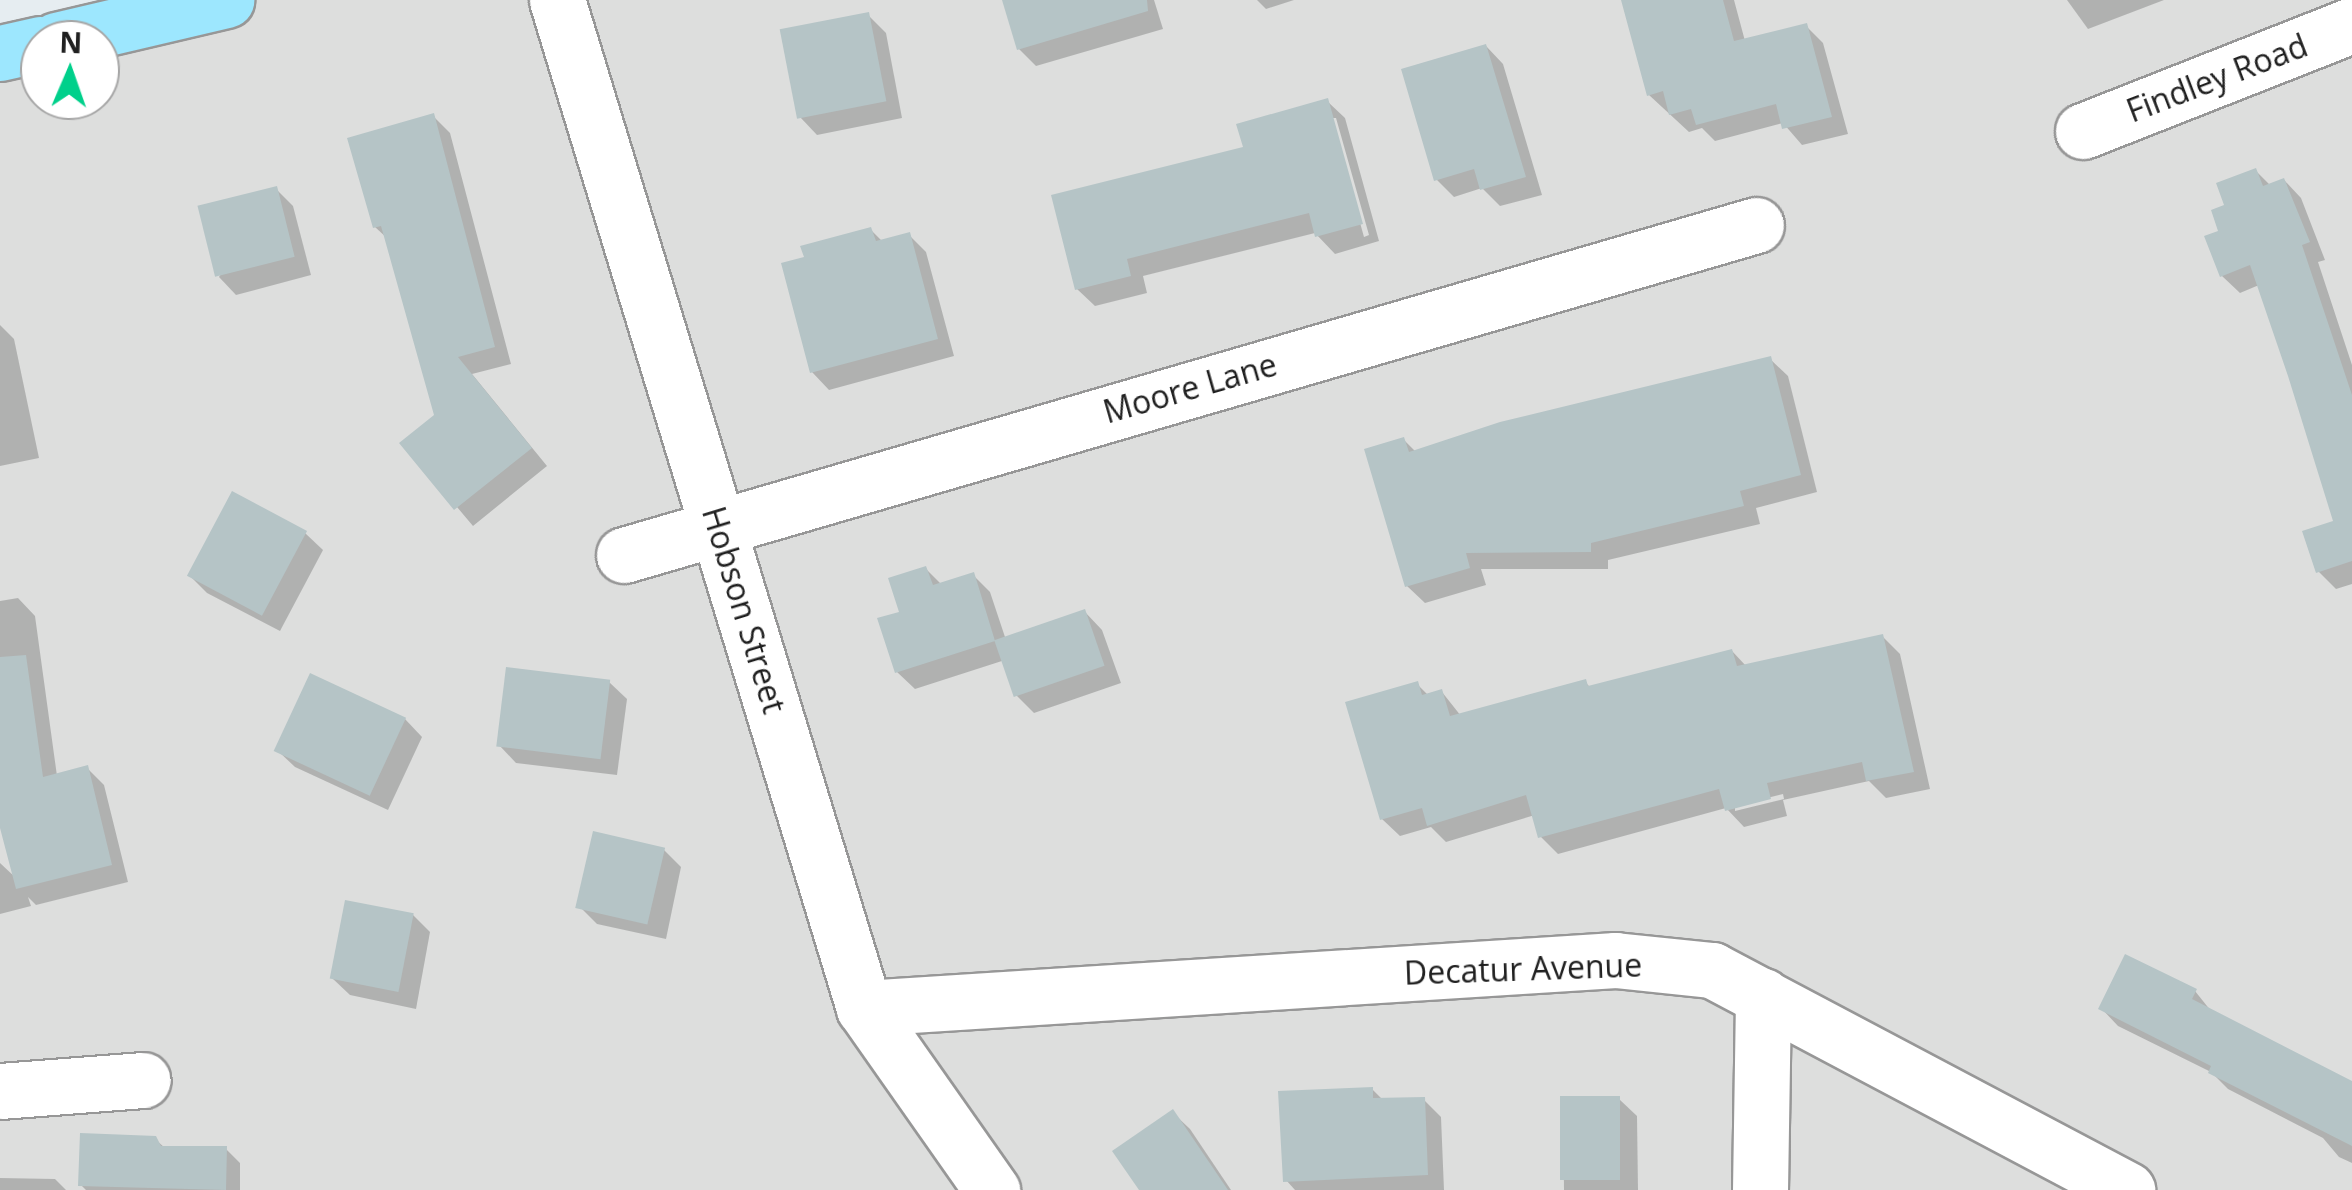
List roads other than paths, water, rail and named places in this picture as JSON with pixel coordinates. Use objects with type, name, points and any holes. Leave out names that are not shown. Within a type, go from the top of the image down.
[{"type":"main road","points":[[120,25],[226,0]]},
{"type":"street","name":"Hobson Street","points":[[557,0],[864,1008],[992,1190]]},
{"type":"street","name":"Findley Road","points":[[2083,131],[2352,25]]},
{"type":"street","name":"Moore Lane","points":[[624,555],[1756,225]]},
{"type":"street","name":"Decatur Avenue","points":[[864,1008],[1615,960],[1712,970],[2127,1190]]},
{"type":"street","points":[[1760,1190],[1763,996]]},
{"type":"street","points":[[0,1091],[143,1080]]}]
